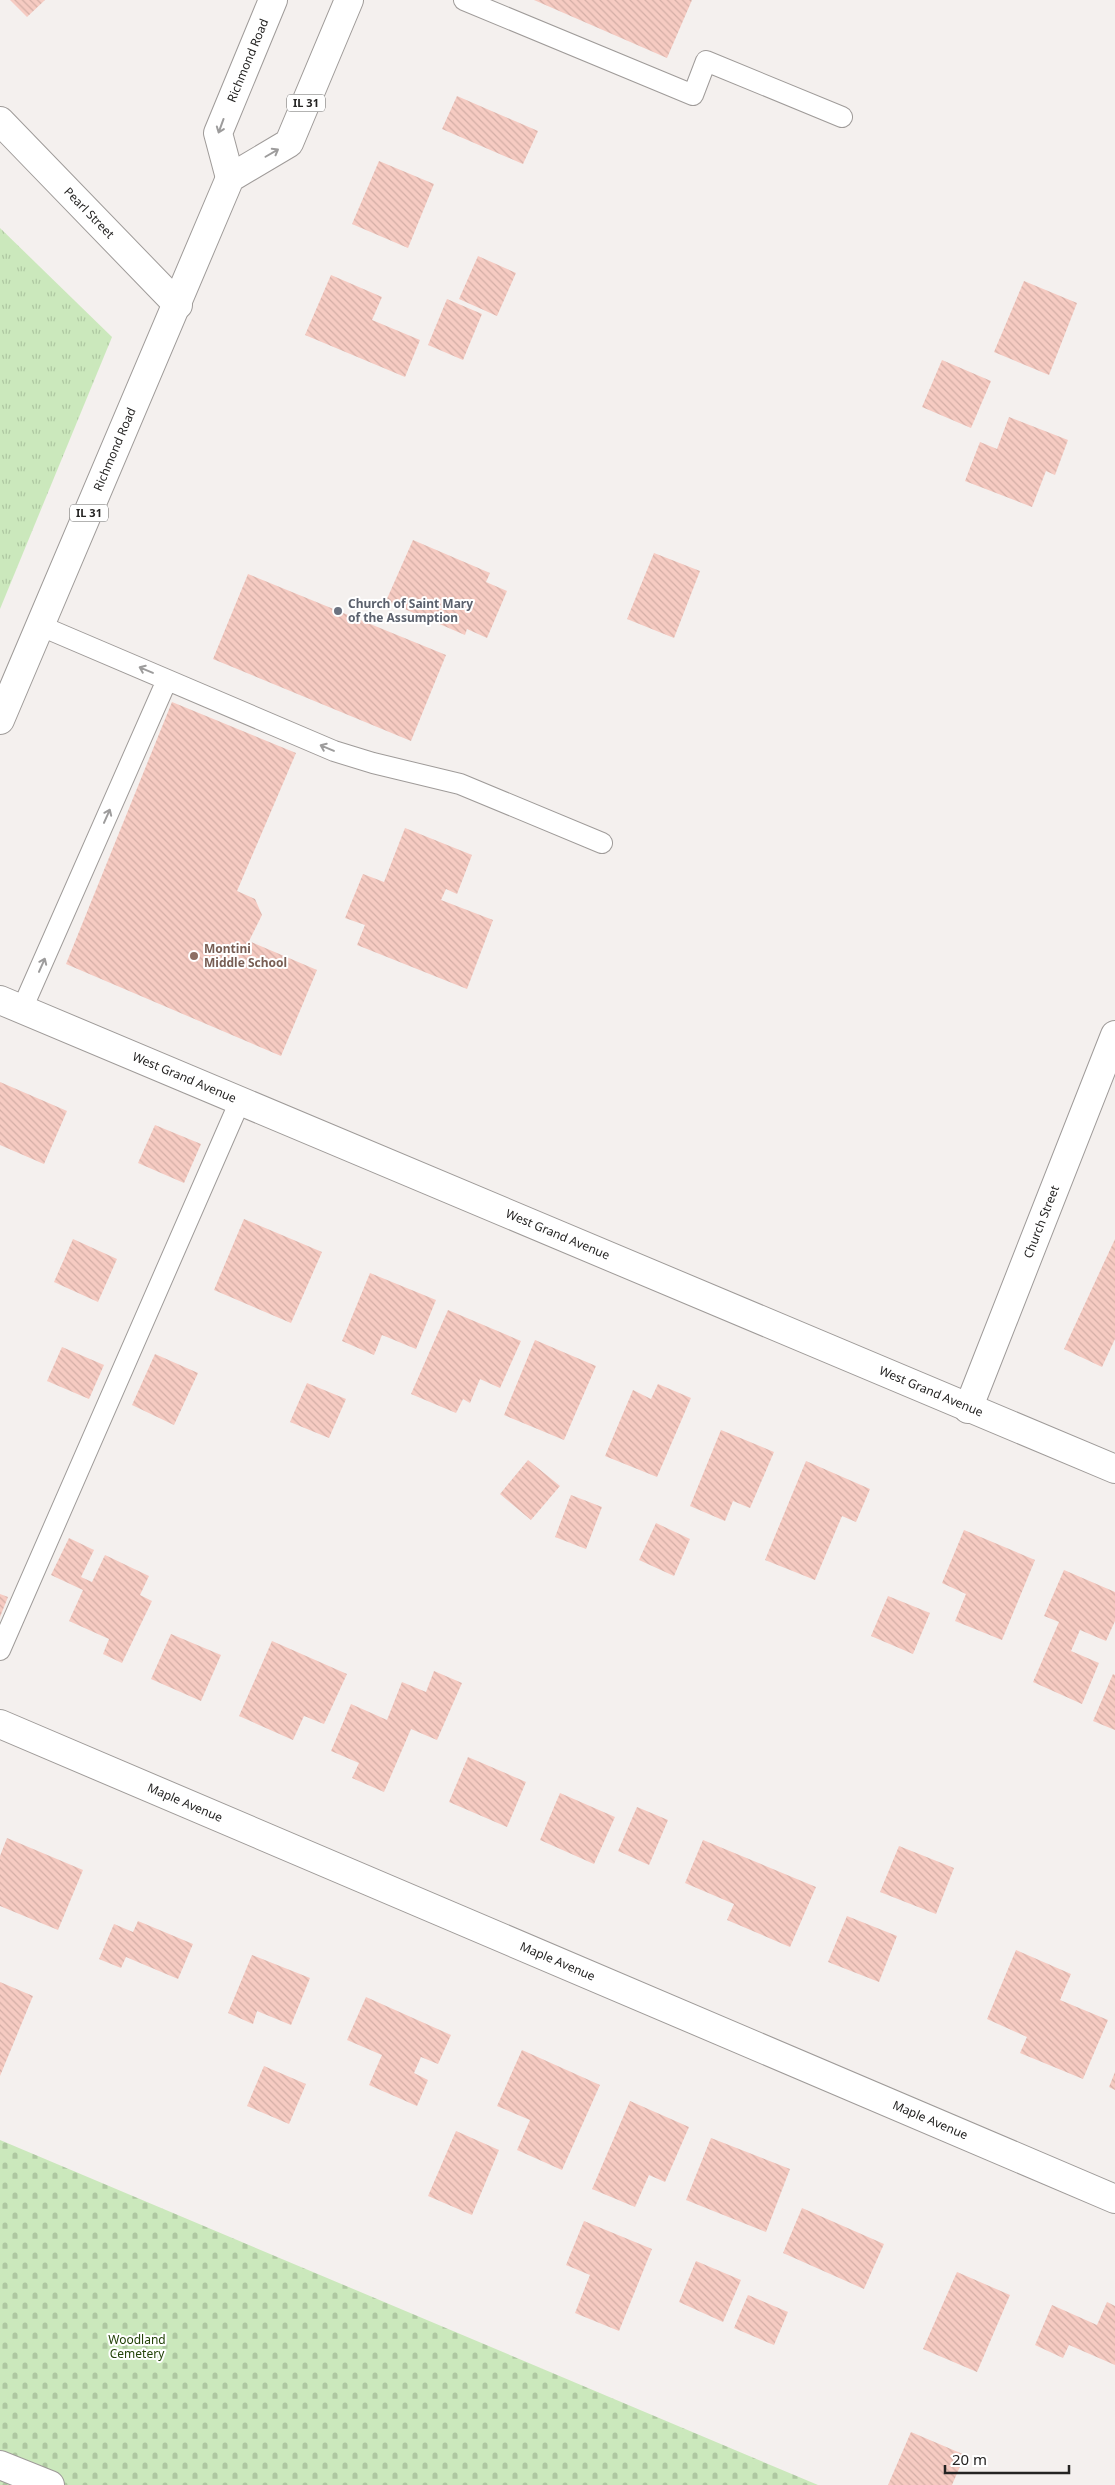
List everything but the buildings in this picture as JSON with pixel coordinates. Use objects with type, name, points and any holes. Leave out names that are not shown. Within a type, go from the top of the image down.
[{"type":"street","name":"Richmond Road","points":[[0,720],[178,305],[230,178],[218,133],[273,0]]},
{"type":"street","name":"IL 31","points":[[230,178],[289,144],[349,0]]},
{"type":"street","name":"Pearl Street","points":[[0,121],[178,305]]},
{"type":"street","name":"West Grand Avenue","points":[[11,1005],[968,1409],[1115,1469]]},
{"type":"street","name":"Church Street","points":[[968,1409],[1109,1074],[1115,1035]]},
{"type":"street","name":"Maple Avenue","points":[[0,1724],[1115,2199]]},
{"type":"street","points":[[0,2465],[50,2485]]},
{"type":"lane","points":[[464,0],[693,95],[706,61],[842,117]]},
{"type":"lane","points":[[40,626],[334,751],[373,763],[460,784],[602,843]]},
{"type":"lane","points":[[11,1005],[167,680]]},
{"type":"lane","points":[[0,1650],[240,1101]]},
{"type":"green space","points":[[0,228],[112,337],[0,609]]},
{"type":"green space","name":"Woodland Cemetery","points":[[0,2140],[818,2485],[0,2485]]},
{"type":"place","name":"Church of Saint Mary of the Assumption","points":[[338,611]]},
{"type":"place","name":"Montini Middle School","points":[[194,956]]}]
